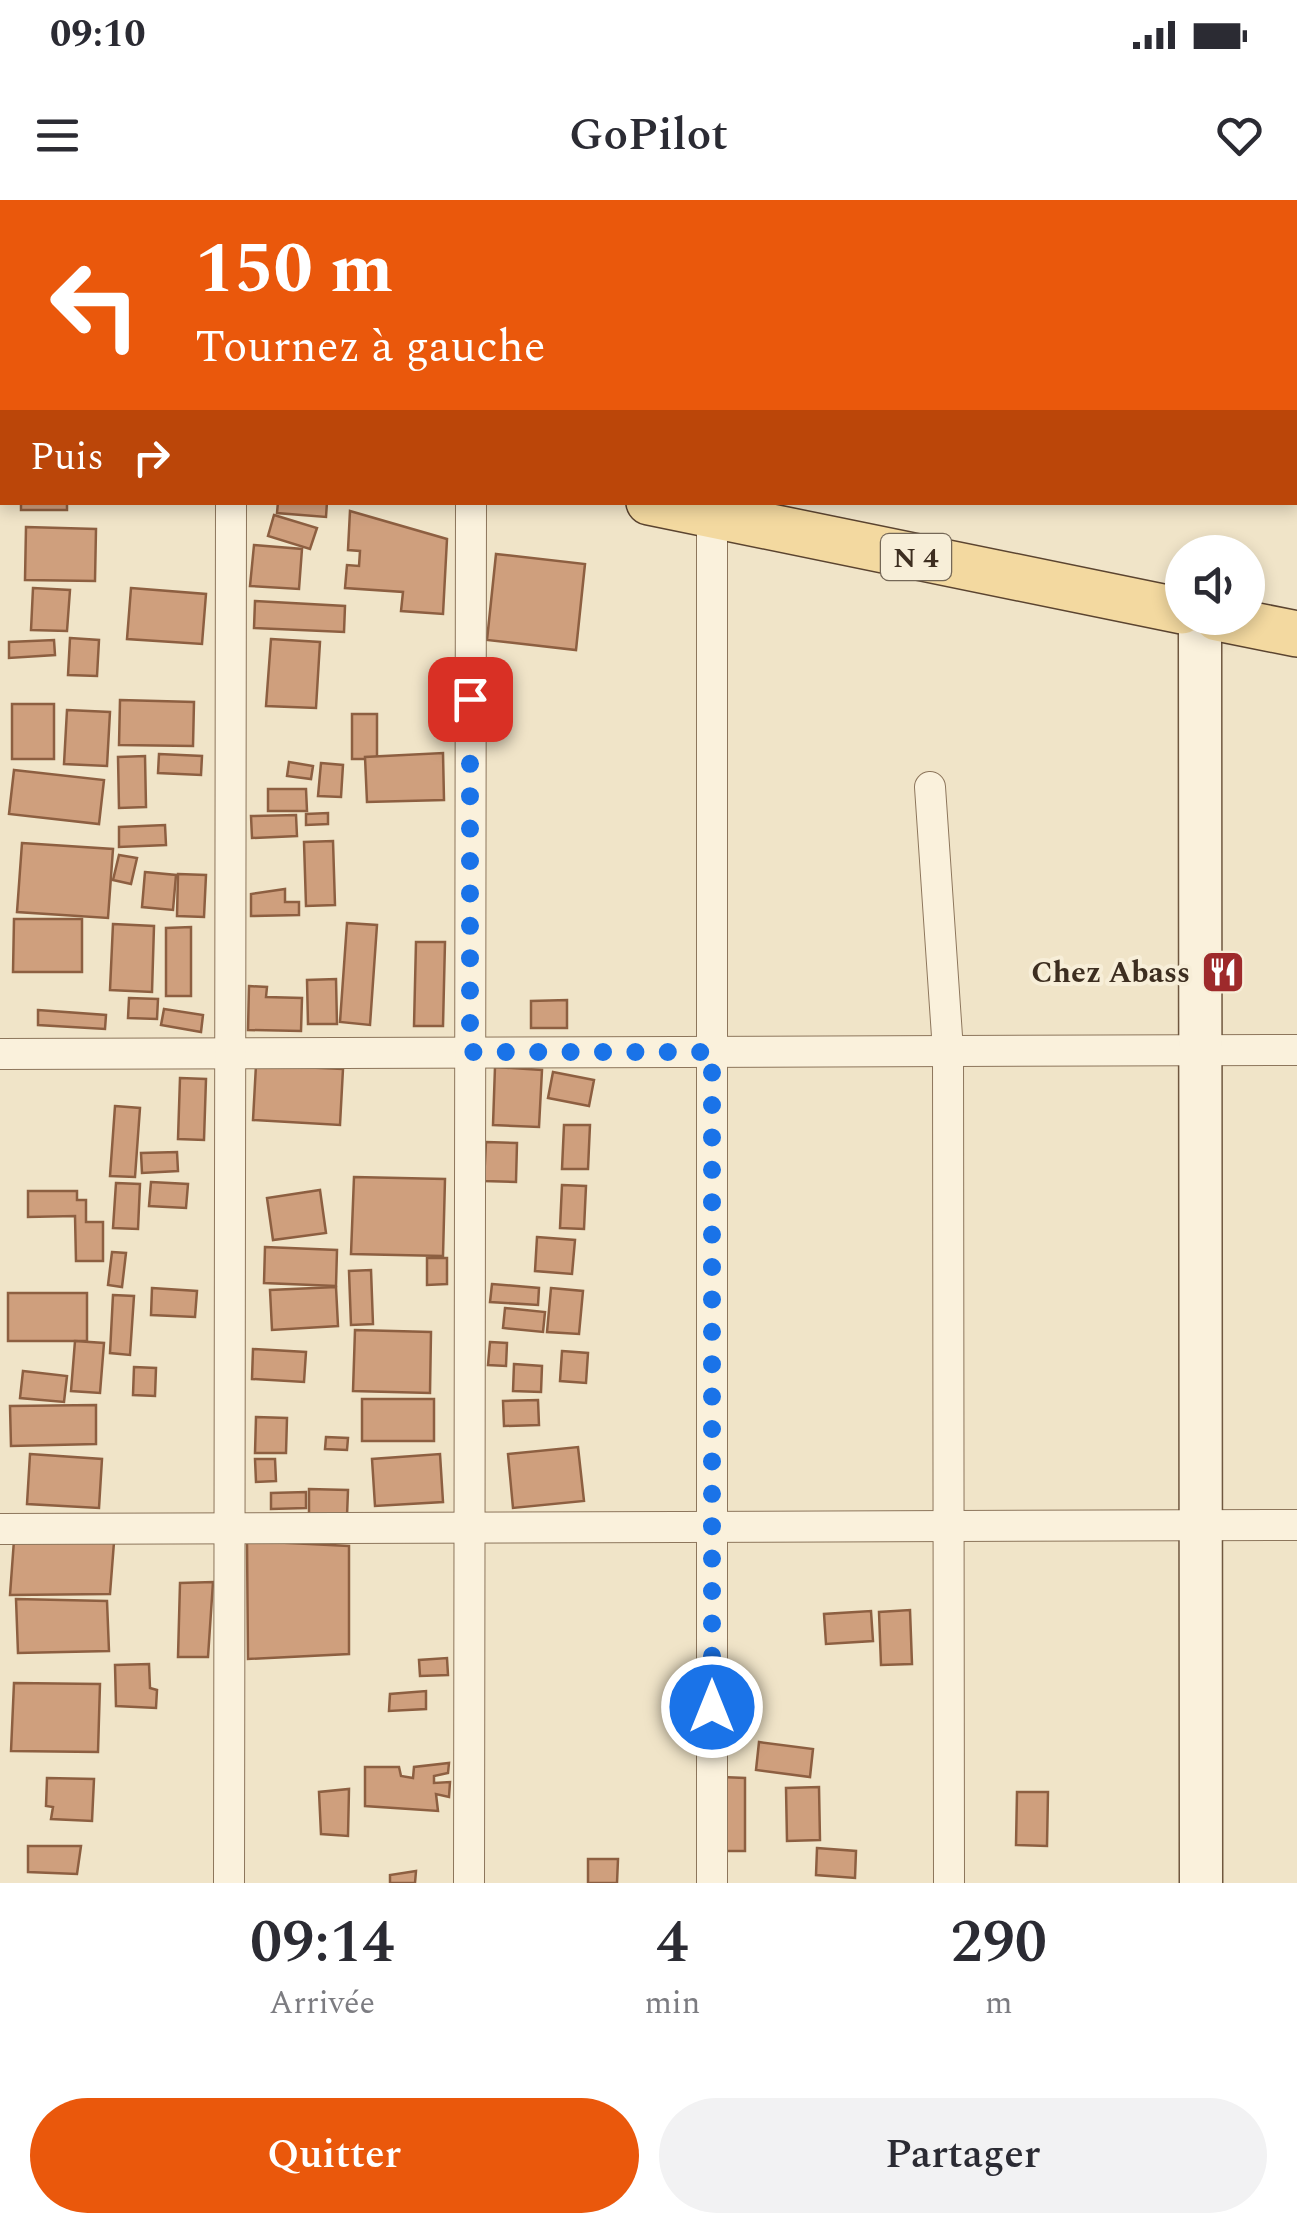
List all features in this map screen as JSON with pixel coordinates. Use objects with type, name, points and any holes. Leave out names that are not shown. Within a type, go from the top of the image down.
[{"type":"main road","name":"N 4","points":[[678,507],[1165,607]]},
{"type":"main road","points":[[1265,628],[1297,634]]},
{"type":"street","points":[[229,1883],[231,505]]},
{"type":"street","points":[[469,1883],[471,505]]},
{"type":"street","points":[[678,507],[712,1052],[712,1883]]},
{"type":"street","points":[[1200,635],[1202,1883]]},
{"type":"street","points":[[930,787],[948,1051],[949,1883]]},
{"type":"street","points":[[0,1054],[1297,1050]]},
{"type":"street","points":[[0,1530],[1297,1525]]},
{"type":"building","points":[[21,505],[67,505],[67,510],[21,510]]},
{"type":"building","points":[[278,505],[327,505],[326,517],[277,513]]},
{"type":"building","points":[[350,511],[447,539],[443,614],[401,611],[403,592],[345,588],[347,565],[359,566],[360,551],[348,550]]},
{"type":"building","points":[[274,515],[317,528],[310,549],[268,536]]},
{"type":"building","points":[[26,527],[96,529],[95,581],[25,580]]},
{"type":"building","points":[[254,545],[302,549],[299,589],[250,586]]},
{"type":"building","points":[[496,554],[585,564],[576,650],[487,640]]},
{"type":"building","points":[[33,588],[70,590],[67,631],[31,630]]},
{"type":"building","points":[[131,588],[206,594],[202,644],[127,639]]},
{"type":"building","points":[[255,601],[345,606],[344,632],[254,628]]},
{"type":"building","points":[[70,638],[99,640],[97,676],[68,675]]},
{"type":"building","points":[[271,639],[320,642],[316,708],[266,706]]},
{"type":"building","points":[[54,640],[55,655],[9,658],[9,642]]},
{"type":"building","points":[[120,700],[194,702],[193,746],[119,745]]},
{"type":"building","points":[[12,704],[54,704],[54,759],[12,759]]},
{"type":"building","points":[[67,710],[110,712],[107,766],[64,764]]},
{"type":"building","points":[[352,714],[377,714],[377,759],[352,759]]},
{"type":"building","points":[[443,753],[444,800],[367,802],[365,757]]},
{"type":"building","points":[[159,754],[202,756],[201,775],[158,773]]},
{"type":"building","points":[[145,756],[146,807],[119,808],[118,757]]},
{"type":"building","points":[[289,762],[313,766],[311,779],[287,776]]},
{"type":"building","points":[[321,763],[343,765],[341,797],[318,796]]},
{"type":"building","points":[[14,770],[104,780],[99,824],[9,814]]},
{"type":"building","points":[[268,789],[306,789],[307,811],[268,811]]},
{"type":"building","points":[[328,813],[328,824],[306,825],[306,814]]},
{"type":"building","points":[[296,815],[297,836],[252,838],[251,816]]},
{"type":"building","points":[[165,825],[166,845],[119,847],[119,827]]},
{"type":"building","points":[[333,841],[335,905],[306,906],[304,842]]},
{"type":"building","points":[[22,843],[113,849],[108,918],[17,912]]},
{"type":"building","points":[[119,855],[137,858],[131,884],[113,880]]},
{"type":"building","points":[[145,872],[176,875],[173,910],[142,907]]},
{"type":"building","points":[[178,874],[206,875],[204,917],[177,916]]},
{"type":"building","points":[[285,889],[285,902],[299,902],[299,915],[251,916],[251,894]]},
{"type":"building","points":[[14,919],[82,919],[82,972],[13,972]]},
{"type":"building","points":[[347,923],[377,925],[370,1025],[340,1022]]},
{"type":"building","points":[[113,924],[154,926],[152,992],[110,990]]},
{"type":"building","points":[[191,927],[191,996],[166,996],[166,928]]},
{"type":"building","points":[[416,942],[445,942],[443,1026],[414,1026]]},
{"type":"building","points":[[336,979],[337,1024],[308,1024],[307,980]]},
{"type":"building","points":[[249,986],[267,987],[266,997],[302,998],[301,1031],[248,1030]]},
{"type":"building","points":[[129,998],[158,999],[157,1019],[128,1018]]},
{"type":"building","points":[[567,1000],[567,1028],[531,1028],[531,1001]]},
{"type":"building","points":[[164,1009],[203,1015],[201,1032],[161,1025]]},
{"type":"building","points":[[38,1010],[106,1015],[105,1029],[38,1025]]},
{"type":"building","points":[[256,1065],[343,1069],[340,1125],[253,1120]]},
{"type":"building","points":[[495,1067],[542,1070],[539,1127],[493,1125]]},
{"type":"building","points":[[553,1072],[594,1080],[589,1106],[548,1098]]},
{"type":"building","points":[[180,1078],[206,1079],[204,1140],[178,1139]]},
{"type":"building","points":[[115,1106],[140,1108],[135,1177],[110,1176]]},
{"type":"building","points":[[564,1125],[590,1125],[588,1169],[562,1169]]},
{"type":"building","points":[[486,1142],[517,1143],[516,1182],[484,1181]]},
{"type":"building","points":[[177,1152],[178,1171],[142,1173],[141,1153]]},
{"type":"building","points":[[354,1177],[445,1179],[443,1256],[351,1254]]},
{"type":"building","points":[[151,1182],[188,1184],[186,1208],[149,1206]]},
{"type":"building","points":[[116,1183],[140,1184],[138,1229],[113,1228]]},
{"type":"building","points":[[562,1185],[586,1186],[584,1229],[560,1228]]},
{"type":"building","points":[[320,1190],[326,1233],[273,1240],[267,1198]]},
{"type":"building","points":[[28,1191],[77,1191],[77,1200],[86,1200],[86,1222],[103,1222],[103,1261],[76,1261],[75,1216],[28,1217]]},
{"type":"building","points":[[537,1237],[575,1240],[572,1274],[535,1271]]},
{"type":"building","points":[[265,1247],[337,1250],[336,1286],[264,1283]]},
{"type":"building","points":[[112,1252],[126,1253],[122,1287],[108,1285]]},
{"type":"building","points":[[427,1258],[447,1258],[447,1284],[427,1285]]},
{"type":"building","points":[[371,1270],[373,1324],[351,1325],[349,1271]]},
{"type":"building","points":[[492,1284],[539,1288],[538,1305],[490,1302]]},
{"type":"building","points":[[336,1287],[338,1326],[272,1330],[270,1290]]},
{"type":"building","points":[[152,1288],[197,1291],[195,1317],[151,1315]]},
{"type":"building","points":[[551,1288],[583,1291],[579,1334],[547,1332]]},
{"type":"building","points":[[8,1293],[87,1293],[87,1341],[8,1341]]},
{"type":"building","points":[[113,1295],[134,1296],[130,1355],[110,1353]]},
{"type":"building","points":[[505,1308],[545,1312],[543,1332],[503,1328]]},
{"type":"building","points":[[355,1330],[431,1332],[430,1393],[353,1391]]},
{"type":"building","points":[[75,1341],[104,1343],[100,1393],[71,1391]]},
{"type":"building","points":[[490,1342],[507,1343],[506,1366],[488,1365]]},
{"type":"building","points":[[253,1349],[306,1352],[304,1382],[252,1379]]},
{"type":"building","points":[[562,1351],[588,1353],[586,1383],[560,1381]]},
{"type":"building","points":[[514,1364],[542,1366],[541,1392],[513,1391]]},
{"type":"building","points":[[134,1367],[156,1368],[155,1396],[133,1395]]},
{"type":"building","points":[[23,1371],[67,1376],[64,1402],[20,1398]]},
{"type":"building","points":[[362,1399],[434,1399],[434,1441],[362,1441]]},
{"type":"building","points":[[538,1400],[539,1425],[504,1426],[503,1401]]},
{"type":"building","points":[[96,1405],[96,1444],[11,1446],[10,1406]]},
{"type":"building","points":[[256,1417],[287,1418],[286,1453],[255,1453]]},
{"type":"building","points":[[326,1437],[348,1438],[347,1450],[325,1449]]},
{"type":"building","points":[[578,1447],[584,1501],[513,1508],[508,1454]]},
{"type":"building","points":[[30,1454],[102,1459],[99,1508],[27,1504]]},
{"type":"building","points":[[440,1454],[443,1502],[375,1506],[372,1459]]},
{"type":"building","points":[[255,1459],[275,1459],[276,1481],[256,1482]]},
{"type":"building","points":[[309,1489],[348,1490],[347,1516],[309,1515]]},
{"type":"building","points":[[306,1492],[306,1508],[271,1509],[271,1493]]},
{"type":"building","points":[[14,1540],[114,1542],[110,1594],[10,1595]]},
{"type":"building","points":[[247,1541],[349,1546],[349,1654],[248,1659]]},
{"type":"building","points":[[213,1582],[208,1657],[178,1657],[180,1583]]},
{"type":"building","points":[[16,1599],[107,1601],[109,1651],[18,1653]]},
{"type":"building","points":[[910,1610],[912,1664],[881,1665],[879,1612]]},
{"type":"building","points":[[871,1611],[873,1641],[826,1644],[824,1614]]},
{"type":"building","points":[[447,1658],[448,1675],[420,1676],[419,1660]]},
{"type":"building","points":[[149,1664],[150,1688],[157,1690],[156,1708],[116,1706],[115,1665]]},
{"type":"building","points":[[14,1683],[100,1684],[98,1752],[11,1751]]},
{"type":"building","points":[[426,1691],[426,1709],[389,1711],[390,1694]]},
{"type":"building","points":[[759,1742],[813,1749],[810,1777],[756,1770]]},
{"type":"building","points":[[449,1763],[448,1773],[434,1776],[434,1783],[450,1782],[449,1797],[436,1794],[438,1811],[365,1806],[365,1767],[399,1767],[401,1776],[413,1778],[414,1767]]},
{"type":"building","points":[[722,1777],[745,1778],[745,1851],[721,1851]]},
{"type":"building","points":[[47,1778],[94,1779],[92,1821],[51,1819],[53,1807],[46,1806]]},
{"type":"building","points":[[819,1787],[820,1840],[787,1841],[786,1788]]},
{"type":"building","points":[[349,1789],[348,1836],[321,1834],[319,1792]]},
{"type":"building","points":[[1017,1792],[1048,1792],[1047,1846],[1016,1845]]},
{"type":"building","points":[[28,1846],[81,1846],[77,1874],[28,1872]]},
{"type":"building","points":[[817,1848],[856,1851],[855,1878],[816,1875]]},
{"type":"building","points":[[588,1859],[618,1859],[617,1883],[588,1883]]},
{"type":"building","points":[[416,1871],[415,1883],[390,1883],[390,1875]]},
{"type":"place","name":"Chez Abass","points":[[1223,972]]},
{"type":"route","points":[[470,699],[470,1052],[712,1052],[712,1707]]}]
